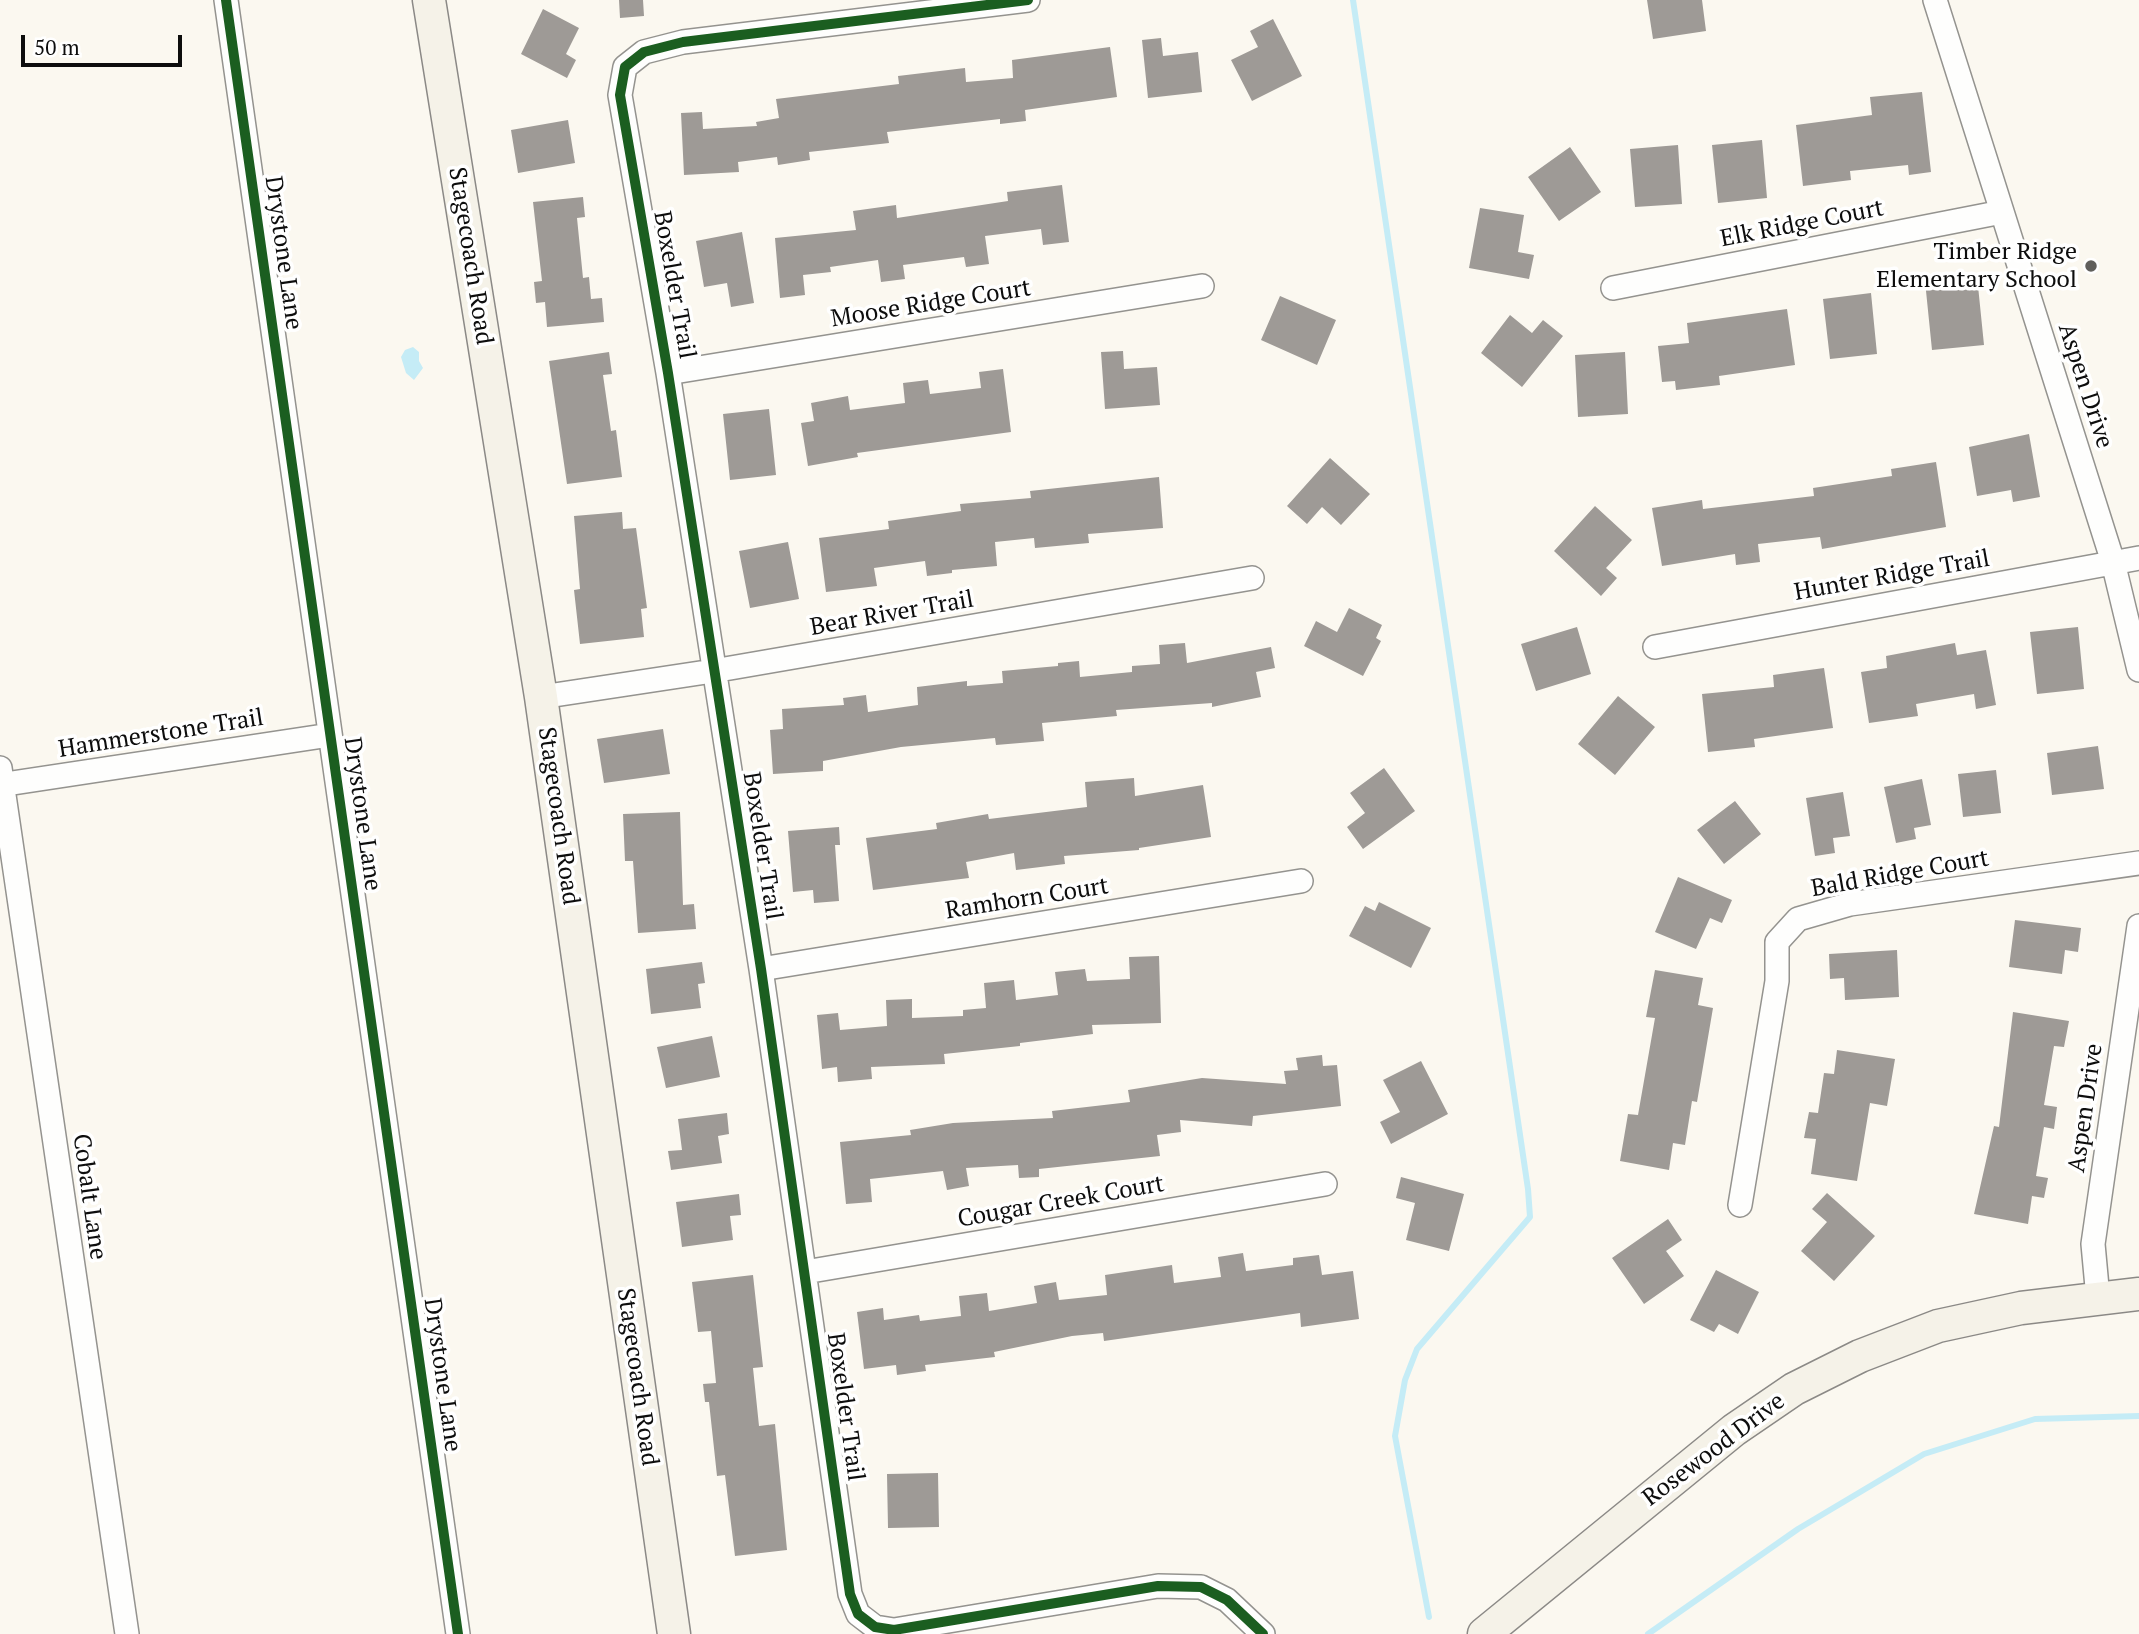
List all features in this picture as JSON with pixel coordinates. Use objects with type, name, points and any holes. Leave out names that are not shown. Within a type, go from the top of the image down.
[{"type":"main road","name":"Stagecoach Road","points":[[429,0],[541,697],[674,1634]]},
{"type":"main road","name":"Rosewood Drive","points":[[1484,1634],[1734,1430],[1794,1389],[1860,1356],[1938,1326],[2021,1308],[2139,1294]]},
{"type":"street","name":"Drystone Lane","points":[[226,0],[458,1634]]},
{"type":"street","name":"Boxelder Trail","points":[[1028,0],[683,42],[644,52],[625,67],[620,94],[668,373],[761,970],[850,1594],[858,1614],[875,1627],[894,1629],[1158,1586],[1201,1587],[1227,1600],[1263,1634]]},
{"type":"street","name":"Aspen Drive","points":[[1935,0],[2113,562],[2139,670]]},
{"type":"street","name":"Elk Ridge Court","points":[[1612,288],[2002,212]]},
{"type":"street","name":"Moose Ridge Court","points":[[668,373],[1202,286]]},
{"type":"street","name":"Hunter Ridge Trail","points":[[1655,647],[2139,558]]},
{"type":"street","name":"Bear River Trail","points":[[541,697],[713,671],[1252,579]]},
{"type":"street","name":"Hammerstone Trail","points":[[1,779],[330,735]]},
{"type":"street","name":"Cobalt Lane","points":[[1,779],[127,1634]]},
{"type":"street","name":"Bald Ridge Court","points":[[1741,1205],[1777,981],[1777,942],[1798,919],[1850,904],[2139,863]]},
{"type":"street","name":"Ramhorn Court","points":[[761,970],[1301,881]]},
{"type":"street","name":"Aspen Drive","points":[[2098,1298],[2093,1244],[2139,926]]},
{"type":"street","name":"Cougar Creek Court","points":[[805,1272],[1325,1184]]},
{"type":"water","points":[[413,347],[419,352],[419,361],[423,368],[414,380],[406,373],[401,357],[405,350]]},
{"type":"building","points":[[619,0],[643,0],[644,16],[620,18]]},
{"type":"building","points":[[1647,0],[1702,0],[1706,31],[1653,39]]},
{"type":"building","points":[[543,9],[579,28],[566,54],[576,60],[567,78],[521,54]]},
{"type":"building","points":[[1273,19],[1302,76],[1252,101],[1231,60],[1258,47],[1250,31]]},
{"type":"building","points":[[1161,38],[1163,56],[1198,52],[1202,92],[1148,98],[1142,40]]},
{"type":"building","points":[[1110,47],[1117,97],[1025,110],[1026,121],[1000,124],[1000,119],[887,132],[889,143],[809,152],[810,160],[778,165],[777,157],[738,162],[739,172],[684,175],[681,113],[702,112],[703,129],[757,126],[756,122],[779,118],[776,99],[899,84],[898,76],[965,68],[966,82],[1013,78],[1012,60]]},
{"type":"building","points":[[1922,92],[1931,172],[1909,175],[1908,165],[1850,171],[1851,180],[1803,186],[1796,125],[1872,115],[1870,97]]},
{"type":"building","points":[[568,120],[575,163],[518,173],[511,130]]},
{"type":"building","points":[[1762,140],[1767,198],[1718,203],[1712,145]]},
{"type":"building","points":[[1678,145],[1682,204],[1635,207],[1630,149]]},
{"type":"building","points":[[1570,147],[1601,192],[1559,221],[1528,177]]},
{"type":"building","points":[[1062,185],[1069,242],[1043,245],[1041,229],[985,236],[989,264],[966,267],[964,257],[903,265],[905,279],[881,282],[878,260],[830,267],[831,272],[803,275],[805,295],[780,298],[775,238],[856,230],[853,211],[896,205],[897,218],[1008,201],[1007,192]]},
{"type":"building","points":[[583,197],[585,217],[577,218],[583,278],[589,277],[591,299],[602,298],[604,322],[547,327],[545,302],[536,303],[534,282],[542,281],[533,202]]},
{"type":"building","points":[[1480,208],[1524,215],[1518,252],[1534,255],[1529,279],[1469,268]]},
{"type":"building","points":[[742,232],[754,303],[731,307],[727,283],[704,287],[696,241]]},
{"type":"building","points":[[1977,276],[1984,345],[1932,350],[1925,281]]},
{"type":"building","points":[[1871,293],[1877,354],[1830,359],[1823,299]]},
{"type":"building","points":[[1280,296],[1336,320],[1317,365],[1261,340]]},
{"type":"building","points":[[1787,309],[1795,365],[1719,376],[1720,385],[1676,390],[1675,381],[1662,382],[1658,346],[1689,343],[1687,323]]},
{"type":"building","points":[[1510,315],[1532,333],[1543,320],[1563,336],[1522,387],[1481,353]]},
{"type":"building","points":[[1123,351],[1124,369],[1157,367],[1160,405],[1105,409],[1101,352]]},
{"type":"building","points":[[609,352],[612,374],[603,375],[611,431],[616,430],[622,477],[567,484],[549,361]]},
{"type":"building","points":[[1625,352],[1628,414],[1578,417],[1575,355]]},
{"type":"building","points":[[1003,369],[1011,432],[857,453],[858,457],[808,466],[801,423],[814,421],[811,403],[848,396],[850,410],[905,403],[903,383],[928,380],[930,394],[981,388],[979,372]]},
{"type":"building","points":[[769,409],[776,475],[730,480],[723,414]]},
{"type":"building","points":[[2029,434],[2040,497],[2013,502],[2011,490],[1977,496],[1969,447]]},
{"type":"building","points":[[1330,458],[1370,494],[1341,525],[1322,507],[1307,524],[1287,506]]},
{"type":"building","points":[[1936,462],[1946,527],[1822,549],[1820,537],[1758,544],[1760,562],[1736,565],[1735,554],[1662,566],[1652,508],[1702,500],[1703,509],[1814,496],[1813,488],[1892,476],[1891,469]]},
{"type":"building","points":[[1159,477],[1163,528],[1088,534],[1089,543],[1035,548],[1034,538],[995,542],[997,566],[952,570],[952,573],[927,576],[925,561],[874,568],[877,586],[826,592],[819,538],[889,529],[888,521],[961,511],[960,504],[1031,498],[1030,491]]},
{"type":"building","points":[[1595,506],[1632,540],[1606,568],[1617,578],[1601,596],[1554,551]]},
{"type":"building","points":[[622,512],[623,529],[636,528],[647,608],[641,609],[644,637],[580,644],[574,590],[580,589],[574,516]]},
{"type":"building","points":[[788,542],[799,599],[750,608],[739,551]]},
{"type":"building","points":[[1349,608],[1382,625],[1376,638],[1381,641],[1363,676],[1304,646],[1316,621],[1337,632]]},
{"type":"building","points":[[1577,627],[1591,674],[1536,691],[1521,644]]},
{"type":"building","points":[[2078,627],[2084,689],[2037,694],[2030,632]]},
{"type":"building","points":[[1185,643],[1187,663],[1271,647],[1275,668],[1256,672],[1261,697],[1212,707],[1212,703],[1116,710],[1117,716],[1042,723],[1044,741],[996,745],[995,738],[901,747],[823,761],[823,771],[773,774],[770,730],[783,729],[782,709],[844,705],[843,698],[866,695],[868,712],[918,705],[917,687],[967,681],[967,686],[1003,683],[1002,671],[1058,666],[1058,663],[1079,661],[1080,677],[1132,672],[1132,666],[1160,664],[1159,645]]},
{"type":"building","points":[[1955,643],[1957,655],[1986,650],[1996,705],[1976,709],[1974,694],[1916,704],[1918,716],[1869,723],[1861,672],[1887,668],[1886,656]]},
{"type":"building","points":[[1824,668],[1833,728],[1754,739],[1755,747],[1708,752],[1702,694],[1774,687],[1773,675]]},
{"type":"building","points":[[1618,696],[1655,727],[1615,775],[1578,744]]},
{"type":"building","points":[[663,729],[670,774],[604,783],[597,739]]},
{"type":"building","points":[[2098,746],[2104,789],[2052,795],[2047,753]]},
{"type":"building","points":[[1384,768],[1415,811],[1363,849],[1347,827],[1365,813],[1350,793]]},
{"type":"building","points":[[1996,770],[2001,813],[1963,817],[1958,774]]},
{"type":"building","points":[[1134,778],[1135,796],[1203,785],[1211,837],[1139,850],[1064,856],[1065,864],[1016,870],[1014,853],[966,862],[969,878],[873,890],[866,838],[937,829],[936,823],[988,814],[989,819],[1087,807],[1085,782]]},
{"type":"building","points":[[1922,779],[1931,825],[1914,828],[1916,839],[1896,843],[1884,787]]},
{"type":"building","points":[[1843,792],[1850,836],[1833,838],[1835,853],[1815,856],[1806,798]]},
{"type":"building","points":[[1735,801],[1761,834],[1724,864],[1697,830]]},
{"type":"building","points":[[680,812],[683,905],[694,904],[696,929],[638,933],[633,861],[625,861],[623,814]]},
{"type":"building","points":[[839,827],[840,845],[835,845],[839,901],[814,903],[813,890],[793,892],[788,831]]},
{"type":"building","points":[[1678,877],[1732,900],[1722,923],[1710,918],[1696,949],[1655,932]]},
{"type":"building","points":[[1379,902],[1431,928],[1411,968],[1349,936],[1365,906],[1375,911]]},
{"type":"building","points":[[2015,920],[2081,928],[2078,952],[2065,950],[2062,974],[2009,967]]},
{"type":"building","points":[[1897,950],[1899,997],[1845,1000],[1844,978],[1830,979],[1829,954]]},
{"type":"building","points":[[1159,956],[1161,1023],[1092,1025],[1093,1034],[1020,1043],[1020,1046],[944,1054],[945,1064],[871,1067],[872,1079],[838,1082],[837,1067],[822,1069],[817,1015],[838,1013],[840,1030],[887,1026],[886,1000],[912,999],[912,1018],[963,1016],[963,1010],[986,1008],[984,983],[1014,980],[1016,1000],[1058,995],[1055,972],[1085,969],[1087,981],[1130,979],[1129,957]]},
{"type":"building","points":[[702,962],[705,983],[698,984],[701,1008],[651,1014],[646,969]]},
{"type":"building","points":[[1655,970],[1703,978],[1698,1005],[1713,1008],[1697,1102],[1692,1101],[1685,1145],[1673,1143],[1669,1170],[1620,1161],[1628,1114],[1638,1115],[1655,1018],[1646,1017]]},
{"type":"building","points":[[2013,1012],[2069,1021],[2064,1047],[2054,1046],[2044,1105],[2057,1107],[2054,1129],[2044,1127],[2036,1176],[2048,1178],[2044,1198],[2032,1196],[2028,1224],[1974,1214],[1994,1126],[1999,1127]]},
{"type":"building","points":[[712,1036],[720,1077],[666,1088],[657,1047]]},
{"type":"building","points":[[1837,1050],[1895,1059],[1887,1106],[1870,1103],[1857,1181],[1811,1174],[1816,1139],[1804,1138],[1809,1112],[1818,1113],[1824,1073],[1834,1074]]},
{"type":"building","points":[[1322,1055],[1323,1066],[1337,1065],[1341,1106],[1253,1116],[1252,1126],[1180,1120],[1181,1132],[1157,1135],[1160,1156],[1039,1169],[1039,1177],[1019,1178],[1018,1165],[966,1168],[969,1186],[947,1190],[943,1171],[870,1179],[872,1202],[846,1204],[840,1142],[911,1135],[910,1130],[953,1123],[1053,1118],[1052,1111],[1130,1102],[1128,1090],[1202,1078],[1286,1084],[1284,1071],[1298,1070],[1296,1058]]},
{"type":"building","points":[[1421,1061],[1448,1114],[1391,1144],[1380,1122],[1400,1112],[1383,1080]]},
{"type":"building","points":[[727,1113],[729,1134],[718,1136],[722,1163],[671,1170],[668,1151],[682,1150],[678,1119]]},
{"type":"building","points":[[1401,1177],[1464,1194],[1449,1251],[1406,1240],[1415,1203],[1396,1198]]},
{"type":"building","points":[[1827,1193],[1875,1236],[1834,1281],[1801,1251],[1827,1222],[1812,1209]]},
{"type":"building","points":[[739,1194],[741,1215],[730,1216],[733,1240],[682,1247],[676,1202]]},
{"type":"building","points":[[1668,1219],[1682,1240],[1666,1251],[1684,1276],[1644,1304],[1612,1258]]},
{"type":"building","points":[[1243,1253],[1246,1271],[1293,1265],[1293,1258],[1319,1255],[1322,1275],[1353,1271],[1359,1319],[1301,1327],[1300,1313],[1104,1341],[1103,1333],[1072,1336],[994,1352],[995,1357],[925,1365],[926,1371],[897,1375],[896,1365],[864,1369],[857,1312],[883,1308],[884,1320],[919,1315],[920,1321],[961,1316],[959,1296],[987,1293],[989,1311],[1037,1303],[1034,1286],[1056,1282],[1059,1300],[1107,1295],[1105,1275],[1172,1265],[1174,1283],[1221,1277],[1218,1257]]},
{"type":"building","points":[[1716,1270],[1759,1292],[1738,1334],[1719,1324],[1714,1332],[1690,1320]]},
{"type":"building","points":[[753,1275],[763,1367],[753,1368],[759,1426],[775,1424],[787,1550],[735,1556],[725,1475],[717,1476],[709,1402],[705,1402],[703,1384],[716,1383],[711,1331],[698,1332],[692,1282]]},
{"type":"building","points":[[938,1473],[939,1527],[888,1528],[887,1474]]},
{"type":"waterway","points":[[1353,0],[1530,1217],[1417,1349],[1405,1380],[1395,1436],[1429,1617]]},
{"type":"waterway","points":[[1648,1634],[1798,1529],[1924,1454],[2035,1419],[2139,1416]]},
{"type":"cycle path","points":[[226,0],[458,1634]]},
{"type":"cycle path","points":[[1028,0],[683,42],[644,52],[625,67],[620,95],[668,373],[761,969],[850,1594],[858,1614],[875,1627],[894,1630],[1158,1586],[1201,1587],[1227,1600],[1263,1634]]},
{"type":"place","name":"Timber Ridge Elementary School","points":[[2091,266]]}]
